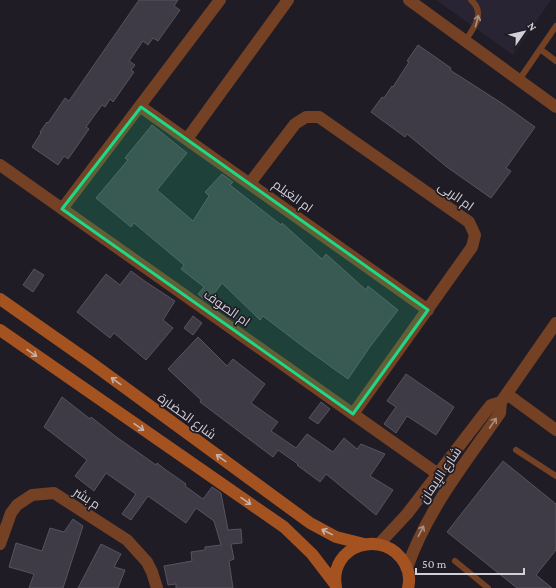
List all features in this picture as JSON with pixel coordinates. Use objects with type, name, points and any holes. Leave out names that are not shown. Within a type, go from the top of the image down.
[{"type":"street","points":[[62,209],[141,107],[220,0]]},
{"type":"street","points":[[187,138],[288,0]]},
{"type":"street","points":[[409,0],[556,107]]},
{"type":"street","name":"ام الغيلم","points":[[141,107],[187,138],[428,310]]},
{"type":"street","name":"ام الربى","points":[[250,183],[295,124],[306,118],[319,118],[469,222],[475,235],[472,247],[353,414]]},
{"type":"street","name":"ام الصوف","points":[[0,165],[438,474]]},
{"type":"street","name":"شارع الحضارة","points":[[0,299],[90,362],[310,523],[336,537],[364,544]]},
{"type":"street","name":"شارع الإيمان","points":[[407,568],[413,549],[429,516],[500,413],[504,398],[556,323]]},
{"type":"street","points":[[0,330],[284,527],[312,554],[336,586]]},
{"type":"street","points":[[504,398],[556,430]]},
{"type":"street","name":"شارع الإيمان","points":[[379,544],[407,514],[487,410],[504,398]]},
{"type":"street","name":"م بشر","points":[[0,544],[11,513],[17,505],[32,495],[54,493],[127,540],[147,562],[157,588]]},
{"type":"street","points":[[336,586],[338,567],[348,552],[355,547],[364,544],[379,544],[396,552],[402,559],[407,568],[410,587]]},
{"type":"lane","points":[[466,41],[475,28],[479,16],[476,6],[471,0]]},
{"type":"lane","points":[[519,80],[556,26]]},
{"type":"lane","points":[[540,49],[556,61]]},
{"type":"lane","points":[[516,450],[556,476]]},
{"type":"lane","points":[[455,562],[488,588]]},
{"type":"highlighted area","points":[[141,107],[428,310],[353,414],[62,209]]},
{"type":"shaded area","points":[[436,0],[551,0],[513,55]]},
{"type":"building","points":[[139,0],[178,0],[174,6],[180,10],[158,41],[153,38],[148,45],[143,41],[129,61],[135,65],[131,70],[134,72],[113,102],[110,99],[105,107],[102,105],[86,127],[89,129],[68,159],[64,156],[58,165],[32,147],[41,133],[40,132],[65,98],[69,101]]},
{"type":"building","points":[[418,45],[451,68],[450,70],[503,104],[535,127],[506,168],[511,171],[491,198],[447,167],[407,134],[405,137],[371,112],[382,97],[384,98],[392,86],[393,87],[409,62],[407,61]]},
{"type":"building","points":[[152,125],[187,153],[157,190],[193,221],[209,196],[205,192],[222,174],[233,182],[230,185],[281,225],[282,223],[322,259],[326,254],[366,290],[368,286],[398,310],[348,379],[263,316],[260,320],[222,283],[208,302],[198,294],[204,287],[181,269],[184,265],[134,223],[131,227],[96,198],[128,160],[125,158]]},
{"type":"building","points":[[34,269],[44,275],[33,292],[23,285]]},
{"type":"building","points":[[131,271],[175,301],[163,320],[173,328],[146,360],[114,333],[110,338],[77,312],[106,274],[120,285]]},
{"type":"building","points":[[193,316],[202,323],[193,335],[184,328]]},
{"type":"building","points":[[198,337],[227,366],[233,359],[265,384],[251,403],[278,422],[271,431],[296,448],[307,434],[333,452],[344,438],[357,449],[361,444],[385,454],[370,476],[393,490],[376,515],[326,474],[320,482],[278,450],[273,457],[200,402],[201,400],[168,369]]},
{"type":"building","points":[[406,374],[454,407],[436,435],[407,416],[396,433],[384,424],[396,407],[387,401]]},
{"type":"building","points":[[62,397],[90,419],[91,417],[156,465],[157,463],[186,484],[185,486],[203,499],[212,487],[221,493],[228,530],[241,529],[242,543],[231,544],[234,559],[229,561],[233,588],[176,588],[176,584],[168,585],[164,566],[192,561],[191,552],[205,550],[205,547],[221,545],[214,521],[196,508],[186,523],[148,496],[131,520],[122,514],[136,494],[106,473],[94,491],[75,476],[87,460],[44,427]]},
{"type":"building","points":[[321,402],[330,409],[318,424],[309,418]]},
{"type":"building","points":[[503,461],[556,504],[556,550],[536,575],[552,588],[517,588],[447,532]]},
{"type":"building","points":[[73,519],[83,526],[63,588],[29,588],[34,574],[9,567],[16,543],[42,551],[50,528],[64,532]]},
{"type":"building","points":[[101,544],[121,554],[114,567],[125,570],[118,588],[78,588]]}]
